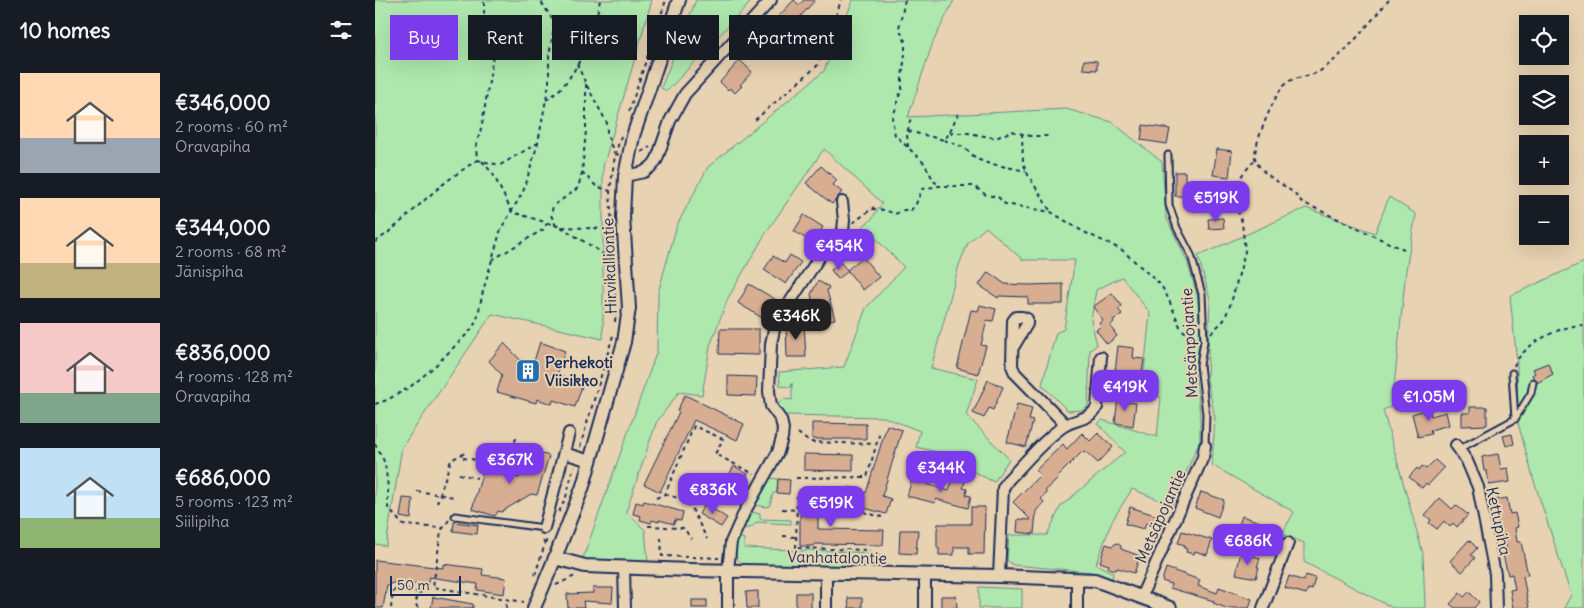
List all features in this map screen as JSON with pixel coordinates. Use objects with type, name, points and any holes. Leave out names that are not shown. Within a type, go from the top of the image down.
[{"type":"street","name":"Hirvikalliontie","points":[[555,558],[583,486],[624,342],[629,293],[623,216],[625,176],[629,153],[679,0]]},
{"type":"street","points":[[625,176],[644,172],[653,165],[670,121],[685,94],[771,0]]},
{"type":"street","points":[[728,608],[728,564],[731,542],[744,513],[778,452],[783,429],[781,420],[771,406],[769,391],[771,344],[775,325],[822,253],[843,231],[844,220],[841,202]]},
{"type":"street","points":[[1014,346],[1012,366],[1015,373],[1066,425]]},
{"type":"street","points":[[999,576],[1003,488],[1008,480],[1046,442],[1066,425],[1087,417],[1094,412],[1097,407],[1101,357]]},
{"type":"street","points":[[547,532],[569,433]]},
{"type":"street","name":"Metsäpojantie","points":[[1141,598],[1203,457],[1205,446]]},
{"type":"street","name":"Kettupiha","points":[[1458,447],[1467,461],[1478,487],[1495,574],[1496,608]]},
{"type":"street","points":[[564,453],[590,462]]},
{"type":"street","points":[[1263,608],[1287,543]]},
{"type":"street","points":[[530,605],[555,558]]},
{"type":"street","name":"Vanhatalontie","points":[[555,558],[585,566],[624,568],[728,564],[801,572],[1095,580],[1170,608]]},
{"type":"street","points":[[624,568],[625,608]]},
{"type":"street","points":[[826,573],[826,608]]},
{"type":"street","points":[[925,575],[925,608]]},
{"type":"street","points":[[1077,579],[1077,608]]},
{"type":"lane","name":"Metsänpojantie","points":[[1168,155],[1169,205],[1177,228],[1191,256],[1202,294],[1203,343],[1200,365],[1206,414],[1205,446]]},
{"type":"lane","points":[[1512,373],[1515,419]]},
{"type":"lane","points":[[1458,447],[1515,419],[1531,393],[1533,382]]},
{"type":"lane","points":[[454,515],[547,532]]},
{"type":"path","points":[[477,160],[476,146],[482,125],[493,56],[489,30],[484,16],[484,0]]},
{"type":"path","points":[[375,404],[387,400],[410,387],[471,330],[477,320],[501,228],[523,192],[538,144],[549,84],[549,55],[554,28],[552,19],[540,0]]},
{"type":"path","points":[[546,100],[557,93],[585,52],[600,0]]},
{"type":"path","points":[[627,117],[666,0]]},
{"type":"path","points":[[755,120],[817,66],[827,44],[841,0]]},
{"type":"path","points":[[905,0],[899,28],[905,41],[902,90],[892,119],[895,135],[924,163],[939,186]]},
{"type":"path","points":[[1389,0],[1332,62],[1318,72],[1285,84],[1277,96],[1255,148],[1255,159],[1264,172],[1291,191],[1301,202],[1404,249]]},
{"type":"path","points":[[577,64],[607,123],[607,134],[615,155]]},
{"type":"path","points":[[556,226],[551,215],[553,206],[578,188],[582,172],[586,132],[586,84]]},
{"type":"path","points":[[944,140],[950,133],[958,114]]},
{"type":"path","points":[[908,147],[908,131],[911,117]]},
{"type":"path","points":[[615,322],[610,191],[615,155],[624,126]]},
{"type":"path","points":[[908,131],[963,147],[977,159],[987,163],[1026,171]]},
{"type":"path","points":[[950,133],[968,133],[996,138],[1012,131],[1030,136],[1050,136]]},
{"type":"path","points":[[1022,133],[1023,162],[1026,171],[1051,212]]},
{"type":"path","points":[[375,242],[393,230],[406,216],[446,182],[477,160],[500,165],[538,144]]},
{"type":"path","points":[[615,155],[640,152],[651,146],[661,146]]},
{"type":"path","points":[[843,231],[873,208],[895,214],[904,210],[911,210],[916,204],[922,189],[939,186],[974,186],[986,195],[998,197],[1005,204],[1051,212],[1082,231],[1123,250],[1148,272],[1164,291],[1181,329],[1191,338],[1203,343],[1223,320],[1231,303],[1245,252],[1235,193],[1239,179],[1255,159]]},
{"type":"path","points":[[482,161],[493,174],[512,212],[561,227],[611,229]]},
{"type":"path","points":[[582,172],[596,186],[610,191]]},
{"type":"path","points":[[492,260],[544,228],[547,224]]},
{"type":"path","points":[[561,227],[599,251],[614,264]]},
{"type":"path","points":[[1512,373],[1516,362],[1530,346],[1563,328],[1572,325],[1584,325]]},
{"type":"path","points":[[559,512],[566,497],[614,330]]},
{"type":"path","points":[[665,494],[694,426],[723,439],[715,454],[763,479]]},
{"type":"path","points":[[796,478],[867,477],[880,432]]},
{"type":"path","points":[[798,434],[809,442],[876,444]]},
{"type":"path","points":[[509,477],[506,464],[517,436]]},
{"type":"path","points":[[375,444],[385,463],[388,508],[403,525],[443,528]]},
{"type":"path","points":[[437,503],[451,460],[465,452]]},
{"type":"path","points":[[463,458],[506,464]]},
{"type":"path","points":[[459,474],[477,478]]},
{"type":"path","points":[[417,491],[453,498]]},
{"type":"path","points":[[656,498],[665,494],[684,500],[707,539]]},
{"type":"path","points":[[797,494],[795,537],[801,572]]},
{"type":"path","points":[[782,510],[796,510]]},
{"type":"path","points":[[855,510],[882,517]]},
{"type":"path","points":[[433,587],[441,531],[454,515]]},
{"type":"path","points":[[648,526],[684,528],[691,539]]},
{"type":"path","points":[[545,544],[547,532]]},
{"type":"path","points":[[783,536],[795,537]]},
{"type":"path","points":[[661,538],[662,556],[728,564]]},
{"type":"path","points":[[796,548],[870,550]]},
{"type":"path","points":[[418,608],[415,603],[419,593],[433,587],[507,599],[530,605]]},
{"type":"path","points":[[391,608],[393,591],[399,588],[410,588],[419,593]]},
{"type":"path","points":[[506,608],[507,599]]},
{"type":"green space","points":[[375,0],[652,0],[637,51],[637,15],[552,15],[552,60],[634,60],[603,167],[603,339],[492,314],[402,447],[386,546],[375,544]]},
{"type":"green space","points":[[696,0],[746,0],[750,3],[739,15],[729,15],[729,25],[719,36],[719,15],[690,15]]},
{"type":"green space","points":[[853,0],[954,0],[933,42],[908,117],[1066,109],[1112,122],[1162,162],[1166,217],[1187,261],[1198,298],[1200,335],[1195,371],[1200,414],[1200,440],[1172,505],[1132,489],[1112,521],[1096,564],[1113,573],[1112,579],[1092,572],[1013,565],[1007,560],[1009,535],[1047,535],[1061,506],[1125,452],[1098,424],[1102,420],[1157,437],[1161,398],[1143,382],[1150,313],[1122,277],[1096,290],[1091,320],[1097,345],[1090,350],[1088,406],[1083,410],[1068,411],[1042,385],[1056,333],[1064,329],[1075,260],[1023,260],[986,227],[968,243],[959,265],[931,368],[978,379],[966,415],[1009,459],[994,482],[933,451],[916,447],[920,431],[884,417],[785,415],[777,406],[783,399],[792,400],[792,383],[791,387],[780,386],[779,372],[844,367],[866,308],[904,267],[863,226],[871,220],[882,203],[824,149],[767,231],[728,298],[710,346],[702,395],[679,392],[656,423],[626,512],[645,530],[648,562],[582,561],[657,351],[658,293],[677,225],[708,167],[824,71],[828,60],[852,60],[852,15],[847,15]]},
{"type":"green space","points":[[672,60],[696,60],[667,91],[661,88]]},
{"type":"green space","points":[[1389,197],[1416,214],[1406,270],[1392,406],[1383,410],[1423,554],[1425,608],[1393,608],[1304,562],[1304,543],[1282,534],[1294,512],[1212,465],[1215,418],[1207,380],[1210,299],[1198,256],[1306,208],[1375,233]]},
{"type":"green space","points":[[1584,262],[1584,608],[1564,608],[1571,595],[1534,481],[1518,423],[1517,362],[1510,296]]},
{"type":"green space","points":[[769,478],[778,479],[777,493],[773,493],[770,505],[767,507],[754,505]]},
{"type":"green space","points":[[751,512],[760,514],[760,519],[791,520],[791,524],[757,522],[751,527],[742,528]]},
{"type":"green space","points":[[741,538],[744,539],[744,548],[792,550],[797,556],[798,563],[796,566],[748,566],[743,564],[736,556],[736,541]]},
{"type":"green space","points":[[801,551],[871,553],[881,556],[880,568],[802,566]]},
{"type":"green space","points":[[979,587],[1022,589],[1022,608],[979,608]]},
{"type":"building","points":[[794,0],[799,5],[804,0],[815,0],[802,15],[780,15]]},
{"type":"building","points":[[740,60],[752,72],[735,93],[730,88],[728,90],[720,82]]},
{"type":"building","points":[[1084,60],[1097,61],[1097,70],[1083,69]]},
{"type":"building","points":[[1143,125],[1170,129],[1167,144],[1141,140]]},
{"type":"building","points":[[1217,149],[1232,151],[1229,177],[1213,175]]},
{"type":"building","points":[[821,166],[837,180],[833,185],[842,192],[832,204],[806,183]]},
{"type":"building","points":[[1175,172],[1185,172],[1185,196],[1175,196]]},
{"type":"building","points":[[804,215],[823,227],[813,243],[794,231]]},
{"type":"building","points":[[1223,218],[1224,228],[1209,229],[1208,219]]},
{"type":"building","points":[[790,255],[801,262],[786,284],[764,270],[773,256],[785,263]]},
{"type":"building","points":[[863,257],[879,277],[863,290],[847,270]]},
{"type":"building","points":[[840,262],[848,271],[838,279],[831,270]]},
{"type":"building","points":[[988,272],[1005,284],[1063,284],[1063,304],[1028,304],[1028,297],[999,296],[998,298],[979,285]]},
{"type":"building","points":[[818,281],[829,287],[827,291],[835,319],[825,321],[824,316],[816,317],[811,294]]},
{"type":"building","points":[[749,284],[775,299],[764,319],[738,303]]},
{"type":"building","points":[[1112,293],[1122,306],[1118,309],[1122,314],[1113,320],[1114,322],[1110,326],[1117,336],[1107,344],[1096,330],[1101,326],[1099,323],[1103,320],[1093,307]]},
{"type":"building","points":[[980,305],[996,309],[993,321],[987,320],[981,345],[986,346],[978,374],[957,368],[971,310],[978,311]]},
{"type":"building","points":[[786,325],[804,325],[806,357],[787,357]]},
{"type":"building","points":[[720,329],[759,329],[759,355],[719,354]]},
{"type":"building","name":"Perhekoti Viisikko","points":[[540,342],[565,351],[557,375],[583,383],[575,407],[553,400],[552,404],[537,399],[536,403],[497,392],[502,375],[489,361],[504,343],[531,371]]},
{"type":"building","points":[[1118,346],[1134,348],[1133,358],[1144,359],[1142,373],[1131,372],[1130,383],[1114,381]]},
{"type":"building","points":[[1548,363],[1553,374],[1537,383],[1532,375],[1535,373],[1533,369]]},
{"type":"building","points":[[728,376],[757,377],[756,396],[728,395]]},
{"type":"building","points":[[988,380],[1003,387],[993,410],[989,408],[984,418],[973,413]]},
{"type":"building","points":[[685,395],[744,424],[737,440],[694,420],[660,492],[644,484],[679,412],[677,411]]},
{"type":"building","points":[[1118,397],[1128,399],[1127,402],[1136,403],[1133,426],[1115,423]]},
{"type":"building","points":[[1017,404],[1032,408],[1029,420],[1033,421],[1026,447],[1007,442]]},
{"type":"building","points":[[1470,407],[1487,407],[1487,425],[1462,426],[1462,413],[1470,413]]},
{"type":"building","points":[[1429,409],[1431,416],[1446,412],[1449,425],[1430,430],[1431,434],[1418,437],[1412,414]]},
{"type":"building","points":[[812,423],[866,424],[866,439],[812,439]]},
{"type":"building","points":[[887,425],[902,430],[882,496],[891,499],[886,514],[846,503],[850,487],[866,493]]},
{"type":"building","points":[[1082,433],[1090,441],[1098,433],[1113,447],[1098,463],[1086,452],[1082,452],[1045,491],[1047,493],[1041,499],[1044,502],[1036,511],[1034,534],[1017,532],[1018,519],[1031,520],[1013,502],[1040,475],[1036,470],[1063,444],[1067,449]]},
{"type":"building","points":[[1512,434],[1514,444],[1506,446],[1503,436]]},
{"type":"building","points":[[526,449],[549,456],[537,495],[531,494],[501,512],[498,511],[495,516],[472,509],[484,467],[519,478]]},
{"type":"building","points":[[804,454],[853,455],[853,471],[804,470]]},
{"type":"building","points":[[1498,454],[1501,469],[1508,468],[1510,482],[1489,485],[1482,457]]},
{"type":"building","points":[[1435,460],[1444,468],[1428,485],[1426,483],[1422,488],[1409,477],[1417,468],[1419,470],[1422,466],[1426,469]]},
{"type":"building","points":[[734,466],[748,474],[733,501],[719,493]]},
{"type":"building","points":[[953,478],[965,481],[963,488],[967,489],[966,495],[971,496],[968,508],[936,499],[935,503],[907,496],[912,479],[949,491]]},
{"type":"building","points":[[778,479],[790,480],[789,494],[777,493]]},
{"type":"building","points":[[804,488],[818,488],[818,529],[884,530],[883,545],[814,544],[814,546],[800,546],[800,515],[803,515]]},
{"type":"building","points":[[1201,492],[1224,500],[1218,517],[1195,508]]},
{"type":"building","points":[[403,498],[413,499],[411,519],[400,517]]},
{"type":"building","points":[[1440,498],[1452,509],[1456,505],[1468,515],[1457,527],[1453,523],[1450,527],[1444,521],[1437,529],[1429,523],[1431,520],[1425,515]]},
{"type":"building","points":[[1507,498],[1510,514],[1515,513],[1518,527],[1515,528],[1517,542],[1521,542],[1528,575],[1523,576],[1529,608],[1513,608],[1510,590],[1515,589],[1512,574],[1508,575],[1503,555],[1508,554],[1503,533],[1501,534],[1494,500]]},
{"type":"building","points":[[644,501],[683,512],[681,521],[675,520],[674,524],[659,520],[659,522],[652,520],[651,523],[640,520],[641,516],[633,514],[636,502],[643,504]]},
{"type":"building","points":[[706,502],[727,518],[721,527],[699,514]]},
{"type":"building","points":[[971,507],[985,507],[984,554],[969,554],[969,547],[954,547],[954,555],[939,555],[939,548],[937,548],[938,524],[971,524]]},
{"type":"building","points":[[1130,507],[1158,516],[1155,525],[1146,523],[1144,529],[1125,524]]},
{"type":"building","points":[[1242,516],[1263,523],[1259,532],[1273,536],[1271,545],[1236,534]]},
{"type":"building","points":[[454,522],[478,525],[477,534],[453,531]]},
{"type":"building","points":[[900,530],[918,530],[916,554],[899,553]]},
{"type":"building","points":[[1182,531],[1212,540],[1207,555],[1195,551],[1194,554],[1186,552],[1185,545],[1178,543]]},
{"type":"building","points":[[1469,540],[1477,548],[1471,555],[1475,558],[1462,572],[1450,561]]},
{"type":"building","points":[[1117,543],[1121,546],[1121,549],[1140,556],[1134,573],[1117,568],[1116,570],[1108,568],[1109,565],[1100,562],[1106,544],[1112,546]]},
{"type":"building","points":[[1241,552],[1260,558],[1256,578],[1236,574]]},
{"type":"building","points":[[375,560],[443,568],[443,564],[483,569],[482,575],[506,578],[504,594],[477,590],[478,584],[429,577],[427,586],[396,582],[387,585],[383,608],[375,608]]},
{"type":"building","points":[[1166,568],[1200,580],[1198,586],[1217,593],[1219,587],[1252,599],[1249,608],[1226,608],[1213,603],[1214,601],[1170,588],[1171,584],[1162,581]]},
{"type":"building","points":[[1306,575],[1315,578],[1312,590],[1308,589],[1306,594],[1285,588],[1289,576],[1304,581]]},
{"type":"building","points":[[593,588],[613,588],[612,603],[583,601],[584,608],[568,608],[567,594],[593,593]]},
{"type":"building","points":[[758,591],[758,608],[747,608],[746,592]]},
{"type":"building","points":[[1469,592],[1479,602],[1474,608],[1455,608],[1450,604],[1460,593],[1464,597]]},
{"type":"building","points":[[796,593],[811,593],[811,608],[796,608]]},
{"type":"building","points":[[941,596],[956,596],[957,608],[941,608]]},
{"type":"building","points":[[433,597],[473,604],[473,608],[431,608]]},
{"type":"building","points":[[848,598],[862,598],[862,608],[849,608]]},
{"type":"building","points":[[692,600],[707,600],[707,608],[692,608]]},
{"type":"place","name":"Perhekoti Viisikko","points":[[528,371]]}]
